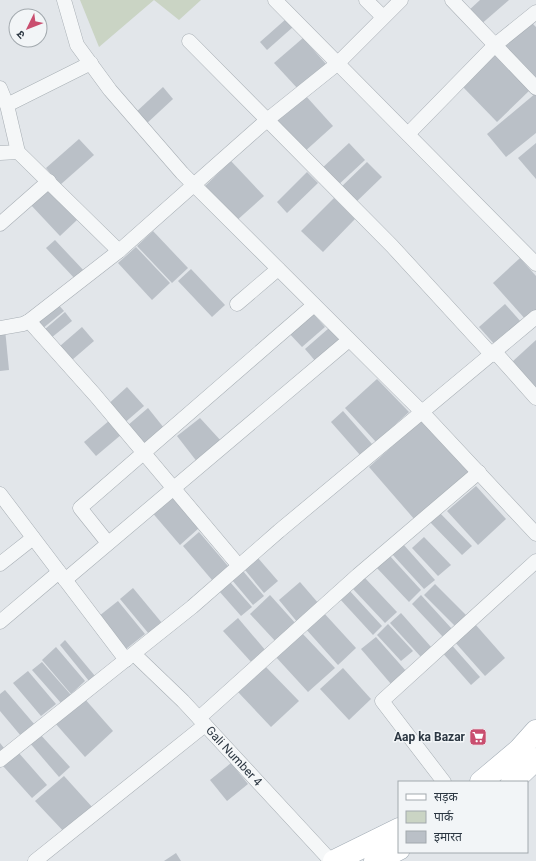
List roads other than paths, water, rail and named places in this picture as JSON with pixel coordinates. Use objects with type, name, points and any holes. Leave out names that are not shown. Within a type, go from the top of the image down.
[{"type":"main road","points":[[482,781],[519,750],[536,732]]},
{"type":"main road","points":[[513,781],[536,759]]},
{"type":"main road","points":[[333,861],[398,829]]},
{"type":"main road","points":[[375,861],[398,849]]},
{"type":"street","points":[[64,0],[77,45],[110,90],[182,173],[423,413],[536,534]]},
{"type":"street","points":[[276,0],[337,64],[536,264]]},
{"type":"street","points":[[366,0],[383,17]]},
{"type":"street","points":[[0,328],[23,324],[29,321],[119,251],[267,120],[337,64],[401,0]]},
{"type":"street","points":[[452,0],[536,88]]},
{"type":"street","points":[[408,134],[495,45],[536,12]]},
{"type":"street","points":[[189,41],[392,246],[536,398]]},
{"type":"street","points":[[7,105],[91,63]]},
{"type":"street","points":[[0,88],[7,105],[18,152],[119,251]]},
{"type":"street","points":[[0,153],[18,152]]},
{"type":"street","points":[[0,224],[49,181]]},
{"type":"street","points":[[237,304],[278,269]]},
{"type":"street","points":[[108,543],[80,508],[314,305]]},
{"type":"street","points":[[0,760],[130,657],[279,531],[535,320]]},
{"type":"street","points":[[29,321],[239,566]]},
{"type":"street","points":[[0,622],[108,543],[349,340]]},
{"type":"street","points":[[35,861],[202,721],[358,575],[479,472]]},
{"type":"street","name":"Gali Number 4","points":[[3,504],[33,538],[62,576],[130,657],[202,721],[333,861]]},
{"type":"street","points":[[0,564],[33,538]]},
{"type":"street","points":[[443,781],[382,701],[536,561]]},
{"type":"place","name":"Aap ka Bazar","points":[[478,737]]}]
